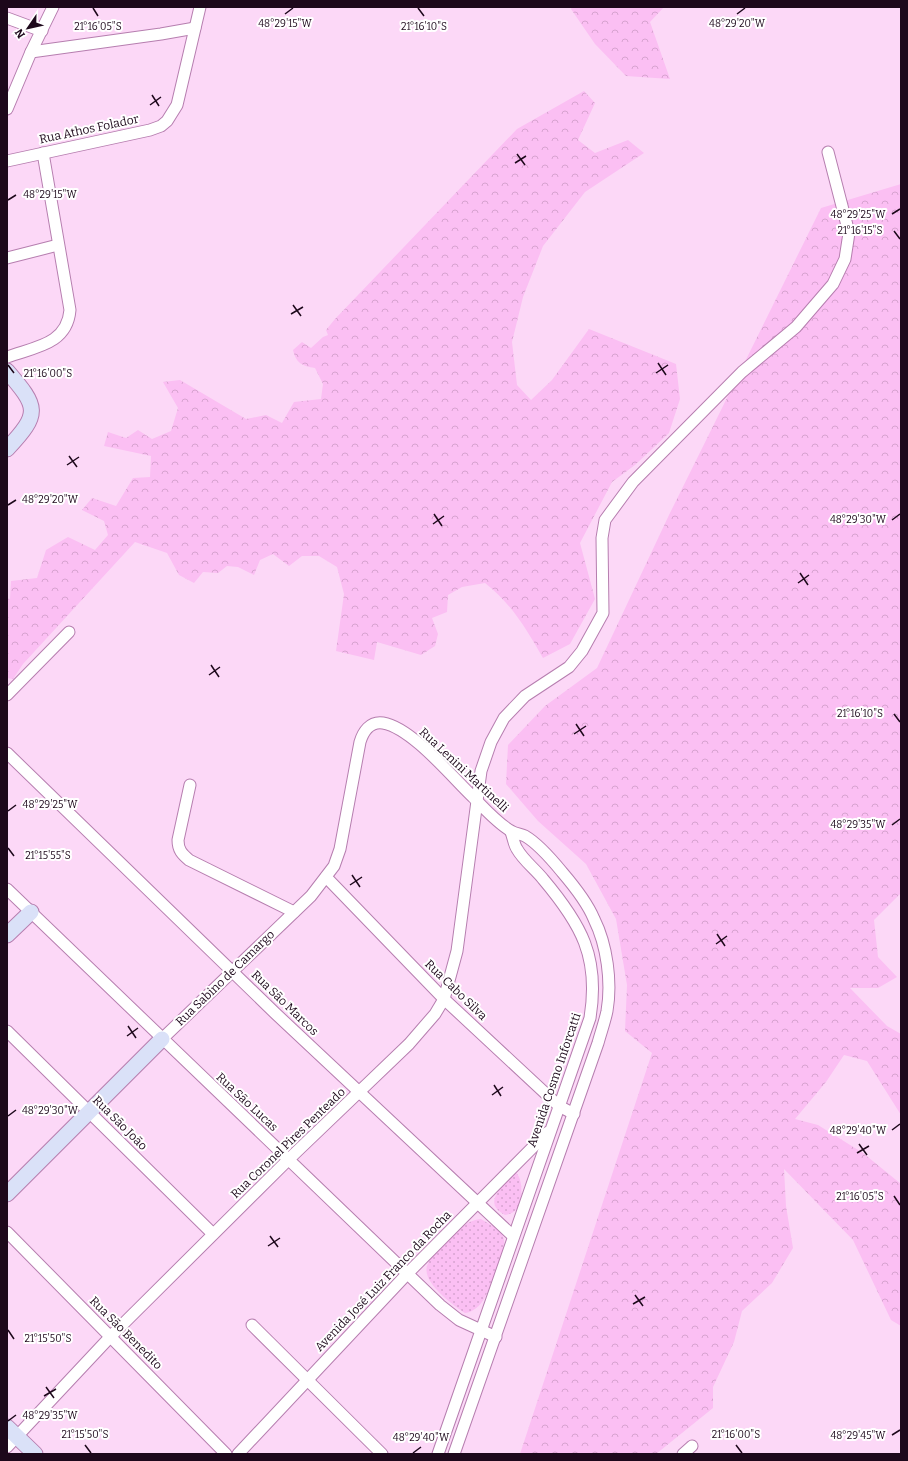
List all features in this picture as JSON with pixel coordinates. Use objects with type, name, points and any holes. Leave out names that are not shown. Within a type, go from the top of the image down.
[{"type":"street","points":[[7,110],[31,52],[53,7]]},
{"type":"street","points":[[31,52],[195,28],[200,7]]},
{"type":"street","points":[[7,18],[42,31]]},
{"type":"street","name":"Rua Athos Folador","points":[[7,161],[150,130],[161,126],[172,115],[177,105],[195,28]]},
{"type":"street","name":"Rua Coronel Pires Penteado","points":[[11,1437],[289,1159],[423,1029],[444,999],[457,951],[481,771],[491,742],[504,718],[526,696],[569,667],[582,651],[603,613],[602,538],[605,520],[633,482],[742,372],[796,327],[833,284],[845,259],[849,233],[828,152]]},
{"type":"street","points":[[7,357],[31,349],[60,336],[69,322],[70,310],[43,153]]},
{"type":"street","points":[[7,258],[58,245]]},
{"type":"street","points":[[7,371],[30,400],[32,417],[26,428],[7,449]]},
{"type":"street","points":[[7,695],[69,632]]},
{"type":"street","name":"Rua Lenini Martinelli","points":[[375,724],[381,723],[390,725],[414,739],[511,832]]},
{"type":"street","name":"Rua Sabino de Camargo","points":[[7,1194],[162,1039],[311,896],[326,877],[334,866],[340,849],[360,742],[366,730],[375,724]]},
{"type":"street","name":"Rua São Marcos","points":[[7,753],[232,971],[513,1236]]},
{"type":"street","points":[[190,785],[178,840],[178,848],[182,854],[189,860],[294,912]]},
{"type":"street","points":[[454,1454],[598,1043],[607,1011],[609,994],[608,971],[595,920],[569,880],[554,862],[525,836],[511,832]]},
{"type":"street","name":"Avenida Cosmo Inforcatti","points":[[438,1454],[590,1018],[593,996],[592,969],[584,938],[574,918],[516,848],[511,832]]},
{"type":"street","name":"Rua Cabo Silva","points":[[326,877],[444,999],[559,1106],[574,1114]]},
{"type":"street","name":"Rua São Lucas","points":[[7,889],[407,1274],[454,1316],[480,1330],[496,1336]]},
{"type":"street","points":[[7,935],[31,912]]},
{"type":"street","name":"Rua São João","points":[[7,1031],[214,1234]]},
{"type":"street","name":"Avenida José Luiz Franco da Rocha","points":[[238,1454],[477,1201],[551,1129]]},
{"type":"street","name":"Rua São Benedito","points":[[7,1232],[226,1454]]},
{"type":"street","points":[[252,1325],[382,1454]]},
{"type":"street","points":[[11,1437],[35,1454]]},
{"type":"street","points":[[683,1454],[692,1446]]},
{"type":"green space","points":[[572,7],[664,7],[650,22],[670,79],[626,76],[595,44],[571,9]]},
{"type":"green space","points":[[584,91],[595,103],[578,140],[595,153],[628,140],[644,153],[585,192],[543,246],[523,297],[512,342],[517,385],[531,400],[552,380],[589,329],[676,364],[680,399],[669,433],[635,465],[612,482],[580,543],[595,599],[570,644],[543,658],[511,608],[485,583],[462,587],[448,595],[447,612],[432,618],[438,634],[435,646],[421,655],[377,642],[374,660],[336,651],[344,594],[337,567],[319,556],[302,556],[289,566],[273,554],[260,560],[254,575],[238,567],[227,566],[218,573],[203,572],[194,583],[179,575],[167,553],[135,542],[23,664],[13,679],[7,678],[7,598],[10,599],[11,581],[37,578],[46,550],[68,537],[95,550],[108,535],[104,521],[82,510],[92,498],[116,506],[133,478],[150,477],[151,456],[104,446],[108,432],[126,438],[138,430],[152,439],[171,431],[178,408],[163,382],[180,380],[246,419],[266,415],[282,423],[294,402],[321,399],[323,384],[315,368],[300,363],[293,350],[302,342],[311,348],[323,337],[328,335],[326,330],[335,319],[517,129]]},
{"type":"green space","points":[[901,184],[901,893],[874,920],[878,957],[897,977],[878,988],[850,988],[887,1026],[901,1034],[901,1115],[867,1061],[844,1055],[826,1082],[795,1119],[818,1125],[863,1153],[901,1184],[901,1326],[891,1320],[853,1240],[784,1169],[786,1206],[793,1248],[772,1283],[742,1311],[734,1342],[713,1387],[713,1408],[656,1454],[520,1454],[652,1053],[625,1031],[627,985],[616,919],[586,864],[538,821],[506,784],[508,745],[545,706],[597,668],[669,515],[821,208]]},
{"type":"green space","points":[[515,1172],[520,1178],[521,1199],[516,1210],[505,1215],[498,1210],[495,1205],[495,1199],[501,1188]]},
{"type":"green space","points":[[481,1219],[501,1233],[504,1239],[503,1251],[484,1299],[476,1308],[465,1313],[446,1299],[434,1286],[429,1279],[427,1266],[434,1254],[461,1228],[472,1221]]}]
